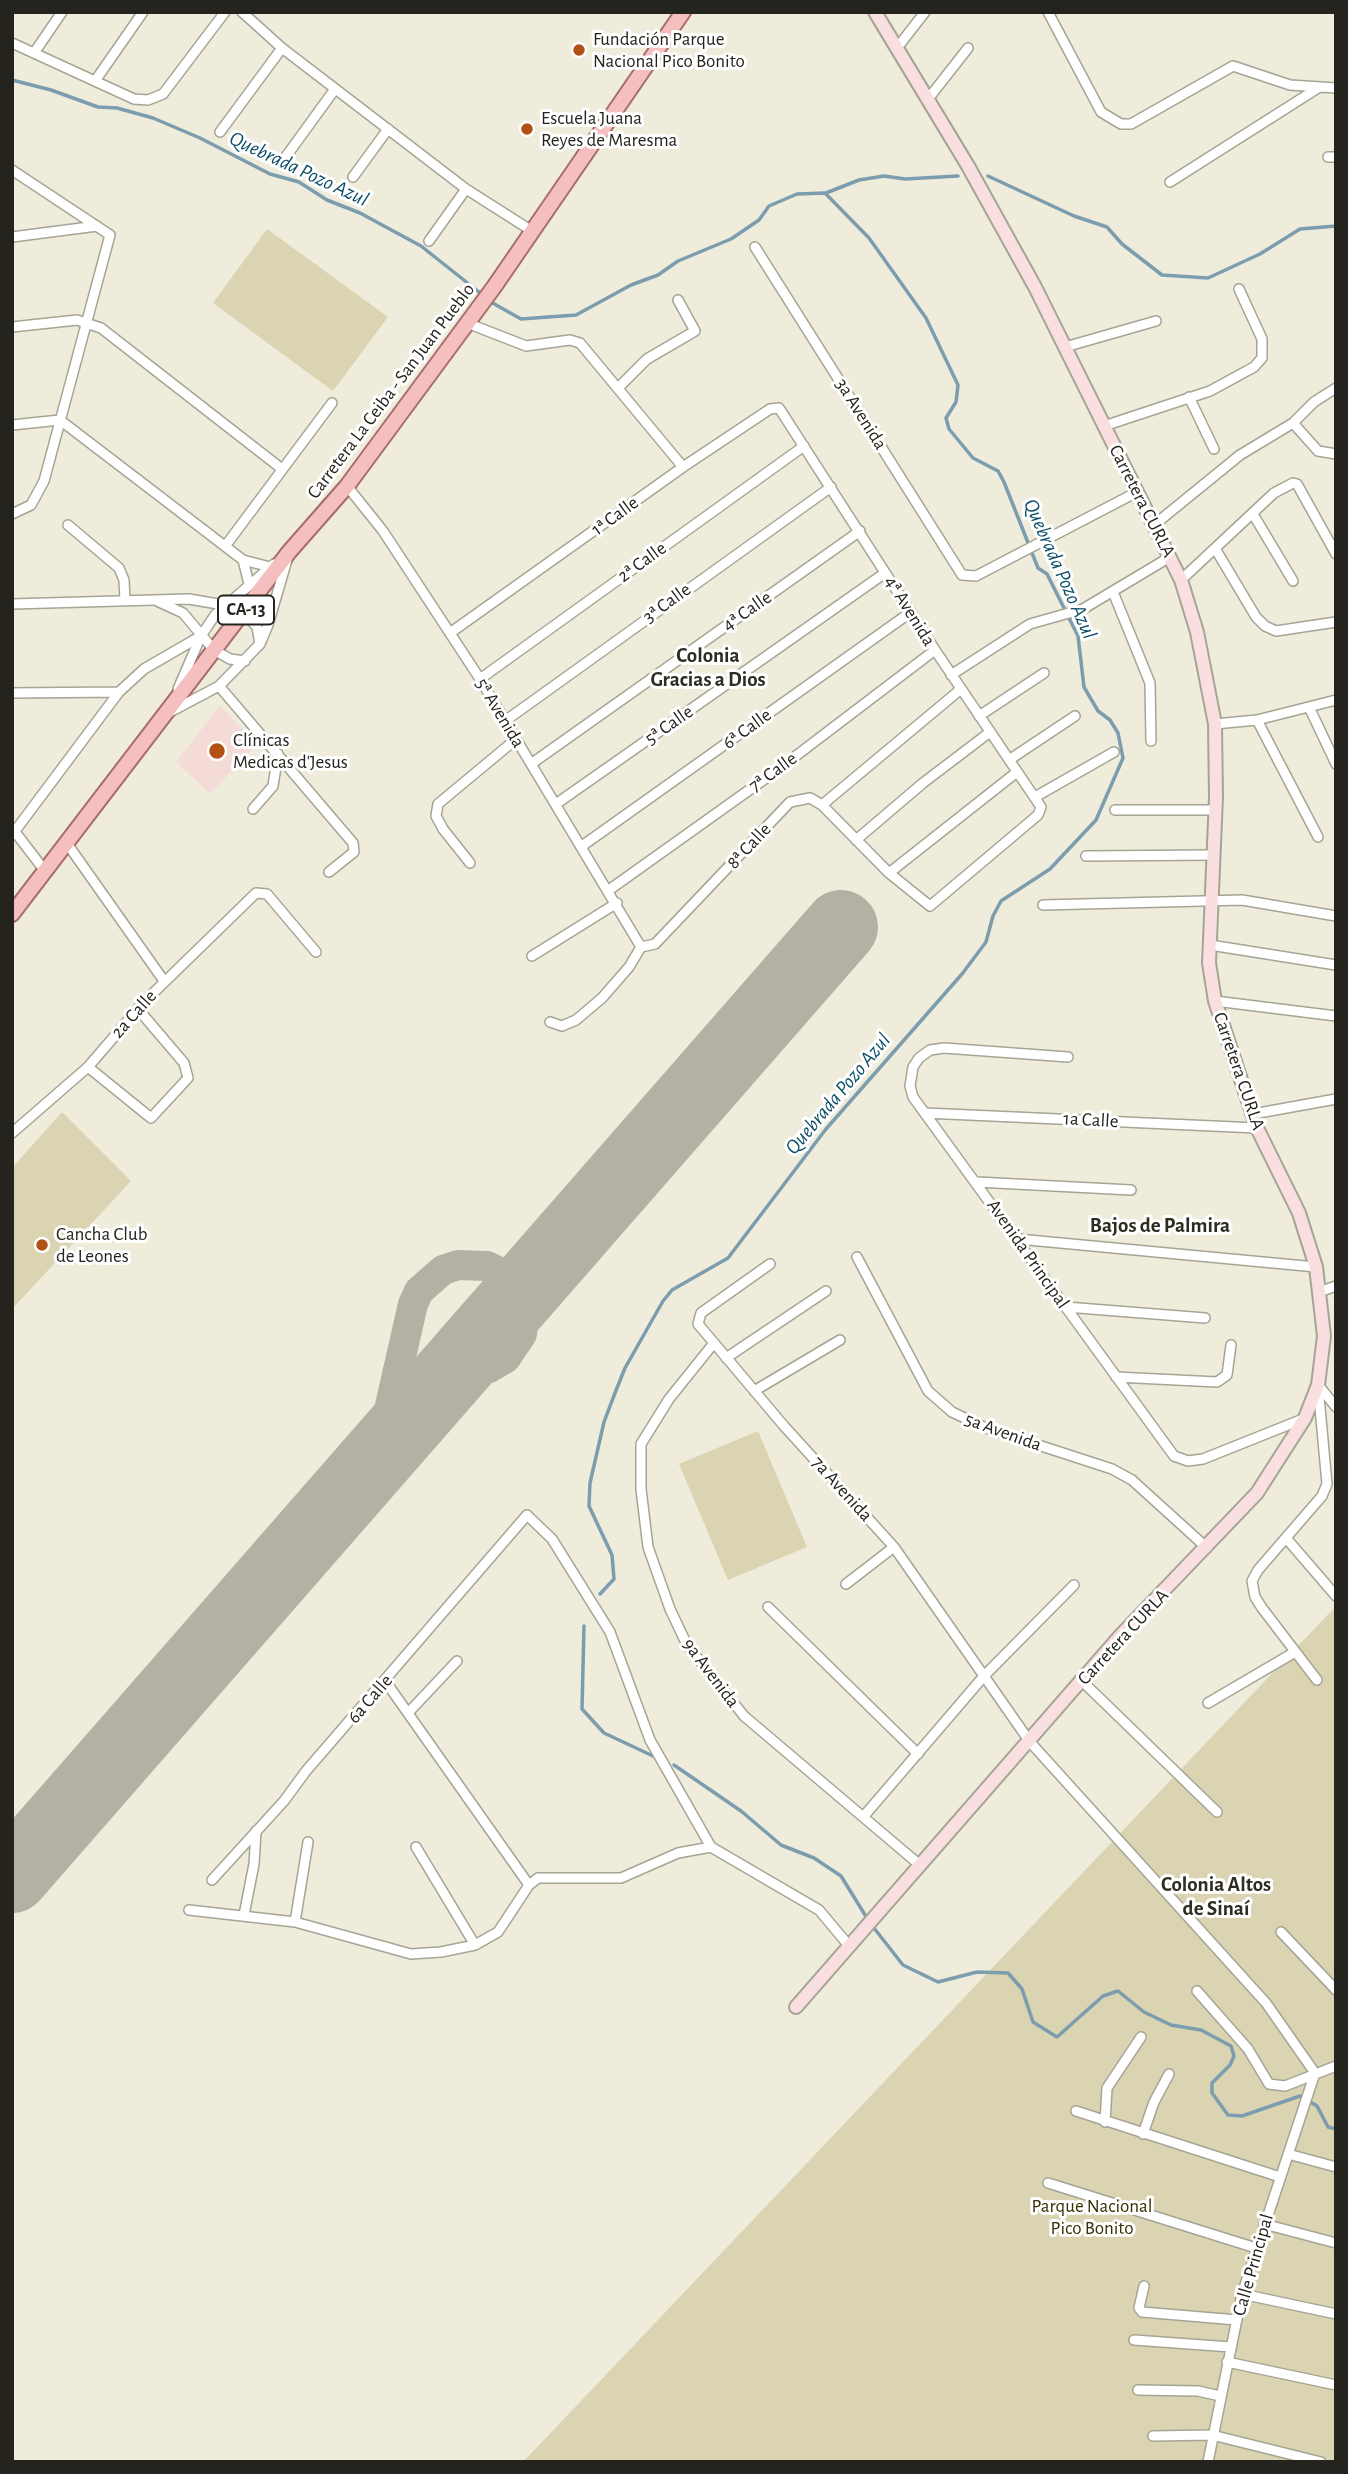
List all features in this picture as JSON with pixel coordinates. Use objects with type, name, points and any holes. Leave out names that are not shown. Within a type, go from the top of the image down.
[{"type":"main road","name":"Carretera La Ceiba - San Juan Pueblo","points":[[12,914],[289,552],[348,486],[494,287],[683,12]]},
{"type":"main road","name":"Carretera CURLA","points":[[796,2007],[1120,1636],[1257,1493],[1305,1418],[1318,1385],[1324,1336],[1316,1267],[1299,1213],[1257,1128],[1215,1001],[1209,963],[1216,810],[1215,724],[1197,632],[1181,580],[1029,275],[928,99],[874,12]]},
{"type":"street","points":[[34,53],[62,12]]},
{"type":"street","points":[[95,80],[143,12]]},
{"type":"street","points":[[12,43],[135,99],[157,98],[225,12]]},
{"type":"street","points":[[242,12],[282,48],[466,189],[532,231]]},
{"type":"street","points":[[897,48],[925,12]]},
{"type":"street","points":[[1048,12],[1101,112],[1111,121],[1131,124],[1233,66],[1290,85],[1336,88]]},
{"type":"street","points":[[220,132],[282,48]]},
{"type":"street","points":[[928,99],[968,48]]},
{"type":"street","points":[[1170,182],[1318,88]]},
{"type":"street","points":[[282,162],[335,89]]},
{"type":"street","points":[[353,177],[387,129]]},
{"type":"street","points":[[12,514],[31,505],[44,481],[110,235],[14,173]]},
{"type":"street","points":[[429,241],[466,189]]},
{"type":"street","points":[[12,237],[97,226]]},
{"type":"street","name":"3a Avenida","points":[[755,247],[962,575],[970,577],[1036,546],[1137,492]]},
{"type":"street","points":[[1104,426],[1189,397],[1245,373],[1262,358],[1262,339],[1240,289]]},
{"type":"street","points":[[618,388],[647,359],[695,331],[678,300]]},
{"type":"street","points":[[12,327],[77,320],[101,328],[282,469]]},
{"type":"street","points":[[1065,347],[1156,321]]},
{"type":"street","points":[[467,323],[526,346],[575,340],[683,467]]},
{"type":"street","points":[[1154,525],[1240,455],[1293,423],[1314,402],[1336,388]]},
{"type":"street","points":[[1189,397],[1214,449]]},
{"type":"street","points":[[226,545],[332,403]]},
{"type":"street","name":"1ª Calle","points":[[450,633],[683,467],[770,409],[775,407],[783,411]]},
{"type":"street","name":"4ª Avenida","points":[[783,411],[951,675],[1041,807],[1038,816],[931,905],[889,873]]},
{"type":"street","points":[[12,425],[60,420],[243,560],[270,567]]},
{"type":"street","points":[[1293,423],[1318,451],[1336,454]]},
{"type":"street","name":"2ª Calle","points":[[480,679],[804,446]]},
{"type":"street","points":[[1181,580],[1287,484],[1297,484],[1336,554]]},
{"type":"street","name":"5ª Avenida","points":[[348,486],[383,531],[480,679],[641,947]]},
{"type":"street","name":"3ª Calle","points":[[505,721],[831,487]]},
{"type":"street","points":[[1253,514],[1293,581]]},
{"type":"street","points":[[68,524],[119,568],[124,580],[125,601]]},
{"type":"street","name":"4ª Calle","points":[[531,764],[860,531]]},
{"type":"street","points":[[1216,550],[1256,617],[1265,626],[1276,631],[1336,622]]},
{"type":"street","points":[[168,713],[201,636],[224,605],[289,552]]},
{"type":"street","points":[[168,713],[219,686],[260,643],[268,625],[289,552]]},
{"type":"street","points":[[951,675],[1030,624],[1072,612],[1113,592],[1170,557]]},
{"type":"street","points":[[243,560],[249,584]]},
{"type":"street","name":"5ª Calle","points":[[556,804],[885,573]]},
{"type":"street","points":[[1113,592],[1150,683],[1152,741]]},
{"type":"street","points":[[12,604],[154,600],[169,597],[224,605],[244,613],[257,627],[260,643]]},
{"type":"street","points":[[154,600],[183,613],[214,650],[230,659],[244,661]]},
{"type":"street","name":"6ª Calle","points":[[582,846],[911,611]]},
{"type":"street","points":[[45,871],[13,831],[119,692],[145,669],[201,636]]},
{"type":"street","name":"7ª Calle","points":[[609,890],[780,768],[935,650]]},
{"type":"street","points":[[979,716],[1044,673]]},
{"type":"street","points":[[219,686],[355,848],[329,872]]},
{"type":"street","points":[[961,690],[822,805],[889,873],[1017,772]]},
{"type":"street","points":[[12,693],[119,692]]},
{"type":"street","points":[[1215,724],[1257,720],[1336,700]]},
{"type":"street","points":[[1309,707],[1336,764]]},
{"type":"street","points":[[1009,760],[1075,716]]},
{"type":"street","points":[[1257,720],[1318,837]]},
{"type":"street","points":[[856,840],[923,783],[990,732]]},
{"type":"street","points":[[470,863],[443,829],[436,816],[438,804],[515,740]]},
{"type":"street","points":[[1035,797],[1114,752]]},
{"type":"street","points":[[253,809],[273,786],[278,754]]},
{"type":"street","name":"8ª Calle","points":[[550,1022],[562,1026],[576,1020],[602,998],[635,959],[641,947],[655,944],[790,802],[810,798],[822,805]]},
{"type":"street","points":[[1115,810],[1216,810]]},
{"type":"street","points":[[66,842],[164,981]]},
{"type":"street","points":[[1086,856],[1214,855]]},
{"type":"street","name":"2a Calle","points":[[12,1132],[88,1067],[164,981],[256,893],[267,894],[316,952]]},
{"type":"street","points":[[1043,905],[1242,900],[1336,916]]},
{"type":"street","points":[[532,956],[617,903]]},
{"type":"street","points":[[1210,945],[1336,965]]},
{"type":"street","points":[[1215,1001],[1336,1016]]},
{"type":"street","points":[[88,1067],[148,1117],[155,1117],[188,1078],[188,1073],[184,1063],[138,1009]]},
{"type":"street","name":"Avenida Principal","points":[[1068,1057],[958,1048],[930,1050],[919,1058],[910,1077],[914,1097],[925,1113],[1174,1456],[1188,1461],[1203,1459],[1305,1418]]},
{"type":"street","points":[[1253,1114],[1336,1099]]},
{"type":"street","name":"1a Calle","points":[[925,1113],[1257,1128]]},
{"type":"street","points":[[976,1182],[1130,1190]]},
{"type":"street","points":[[1018,1239],[1316,1267]]},
{"type":"street","name":"5a Avenida","points":[[857,1257],[928,1391],[951,1412],[986,1428],[1112,1469],[1132,1480],[1207,1548]]},
{"type":"street","name":"7a Avenida","points":[[770,1264],[698,1318],[698,1324],[754,1391],[894,1547],[1030,1742],[1266,2003],[1315,2073]]},
{"type":"street","points":[[1319,1292],[1336,1286]]},
{"type":"street","points":[[726,1358],[826,1291]]},
{"type":"street","points":[[1066,1307],[1205,1318]]},
{"type":"street","points":[[754,1391],[840,1339]]},
{"type":"street","name":"9a Avenida","points":[[714,1343],[662,1408],[641,1444],[641,1489],[648,1547],[687,1645],[744,1716],[921,1866]]},
{"type":"street","points":[[1116,1377],[1217,1382],[1227,1375],[1231,1345]]},
{"type":"street","points":[[1318,1385],[1336,1407]]},
{"type":"street","points":[[1317,1679],[1255,1597],[1252,1581],[1322,1496],[1327,1484],[1318,1385]]},
{"type":"street","points":[[1327,1484],[1336,1494]]},
{"type":"street","name":"6a Calle","points":[[212,1880],[386,1682],[527,1515],[552,1539],[610,1632],[650,1740],[711,1847]]},
{"type":"street","points":[[1286,1538],[1336,1596]]},
{"type":"street","points":[[846,1584],[894,1547]]},
{"type":"street","points":[[864,1816],[984,1676],[1074,1585]]},
{"type":"street","points":[[768,1607],[918,1754]]},
{"type":"street","points":[[1208,1703],[1295,1652]]},
{"type":"street","points":[[408,1713],[457,1661]]},
{"type":"street","points":[[1082,1681],[1217,1812]]},
{"type":"street","points":[[386,1682],[529,1885]]},
{"type":"street","points":[[244,1916],[254,1864],[256,1831]]},
{"type":"street","points":[[295,1922],[308,1842]]},
{"type":"street","points":[[416,1847],[475,1945]]},
{"type":"street","points":[[189,1910],[295,1922],[411,1954],[475,1945],[498,1932],[529,1885],[538,1878],[621,1878],[678,1853],[711,1847],[819,1910],[850,1947]]},
{"type":"street","points":[[1281,1932],[1336,1990]]},
{"type":"street","points":[[1197,1991],[1248,2049],[1269,2084],[1285,2087],[1336,2066]]},
{"type":"street","points":[[1105,2122],[1107,2088],[1140,2038]]},
{"type":"street","name":"Calle Principal","points":[[1209,2462],[1212,2435],[1242,2294],[1315,2073]]},
{"type":"street","points":[[1143,2134],[1154,2102],[1169,2074]]},
{"type":"street","points":[[1076,2112],[1280,2177]]},
{"type":"street","points":[[1288,2154],[1336,2167]]},
{"type":"street","points":[[1048,2183],[1256,2248]]},
{"type":"street","points":[[1264,2224],[1336,2243]]},
{"type":"street","points":[[1144,2286],[1139,2308],[1142,2312],[1237,2320]]},
{"type":"street","points":[[1242,2294],[1336,2314]]},
{"type":"street","points":[[1135,2340],[1231,2347]]},
{"type":"street","points":[[1227,2362],[1336,2385]]},
{"type":"street","points":[[1138,2390],[1198,2391],[1220,2396]]},
{"type":"street","points":[[1153,2436],[1212,2435],[1298,2459],[1321,2462]]},
{"type":"shaded area","name":"Clínicas Medicas d'Jesus","points":[[220,706],[257,744],[210,794],[176,762]]},
{"type":"green space","points":[[267,229],[388,317],[333,391],[213,303]]},
{"type":"green space","name":"Cancha Club de Leones","points":[[62,1112],[131,1181],[12,1309],[12,1168]]},
{"type":"green space","points":[[758,1431],[807,1547],[728,1580],[679,1464]]},
{"type":"green space","name":"Parque Nacional Pico Bonito","points":[[1336,1606],[1336,2462],[523,2462]]},
{"type":"waterway","name":"Quebrada Pozo Azul","points":[[12,80],[51,90],[98,107],[117,108],[153,118],[200,138],[270,174],[299,182],[327,200],[360,213],[421,246],[484,296]]},
{"type":"waterway","points":[[826,193],[859,180],[884,176],[905,179],[958,176]]},
{"type":"waterway","points":[[988,176],[1074,216],[1107,227],[1122,244],[1162,275],[1208,278],[1260,254],[1300,229],[1336,226]]},
{"type":"waterway","name":"Quebrada Pozo Azul","points":[[489,301],[521,319],[576,315],[631,285],[658,275],[678,261],[731,239],[759,220],[769,206],[797,194],[825,193],[869,238],[926,318],[958,385],[956,402],[946,418],[949,429],[973,458],[998,471],[1004,482],[1038,568],[1047,574],[1078,636],[1084,687],[1098,711],[1110,720],[1118,733],[1123,758],[1096,820],[1050,869],[1001,901],[993,916],[986,942],[962,974],[826,1129],[728,1258],[672,1290],[663,1301],[625,1368],[604,1422],[590,1483],[589,1506],[612,1555],[614,1579],[600,1594]]},
{"type":"waterway","name":"Quebrada Pozo Azul","points":[[584,1626],[582,1709],[604,1733],[653,1756]]},
{"type":"waterway","name":"Quebrada Pozo Azul","points":[[674,1765],[741,1811],[781,1845],[814,1858],[841,1876],[870,1923],[903,1965],[938,1982],[977,1972],[1008,1973],[1022,1989],[1033,2022],[1057,2037],[1103,1996],[1118,1991],[1144,2012],[1171,2025],[1201,2030],[1231,2046],[1234,2056],[1230,2065],[1212,2083],[1212,2093],[1228,2115],[1242,2116],[1300,2096],[1317,2106],[1328,2127],[1336,2129]]},
{"type":"taxiway","points":[[370,1466],[381,1445],[413,1304],[419,1291],[443,1270],[458,1265],[487,1266],[501,1273],[513,1286],[523,1316],[522,1334],[506,1358],[489,1368],[442,1383]]},
{"type":"runway","points":[[12,1876],[841,927]]},
{"type":"place","name":"Fundación Parque Nacional Pico Bonito","points":[[579,50]]},
{"type":"place","name":"Escuela Juana Reyes de Maresma","points":[[527,129]]},
{"type":"place","name":"Clínicas Medicas d'Jesus","points":[[217,751]]},
{"type":"place","name":"Cancha Club de Leones","points":[[42,1245]]},
{"type":"district","name":"Colonia Gracias a Dios","points":[[708,668]]},
{"type":"district","name":"Bajos de Palmira","points":[[1160,1226]]},
{"type":"district","name":"Colonia Altos de Sinaí","points":[[1216,1897]]}]
